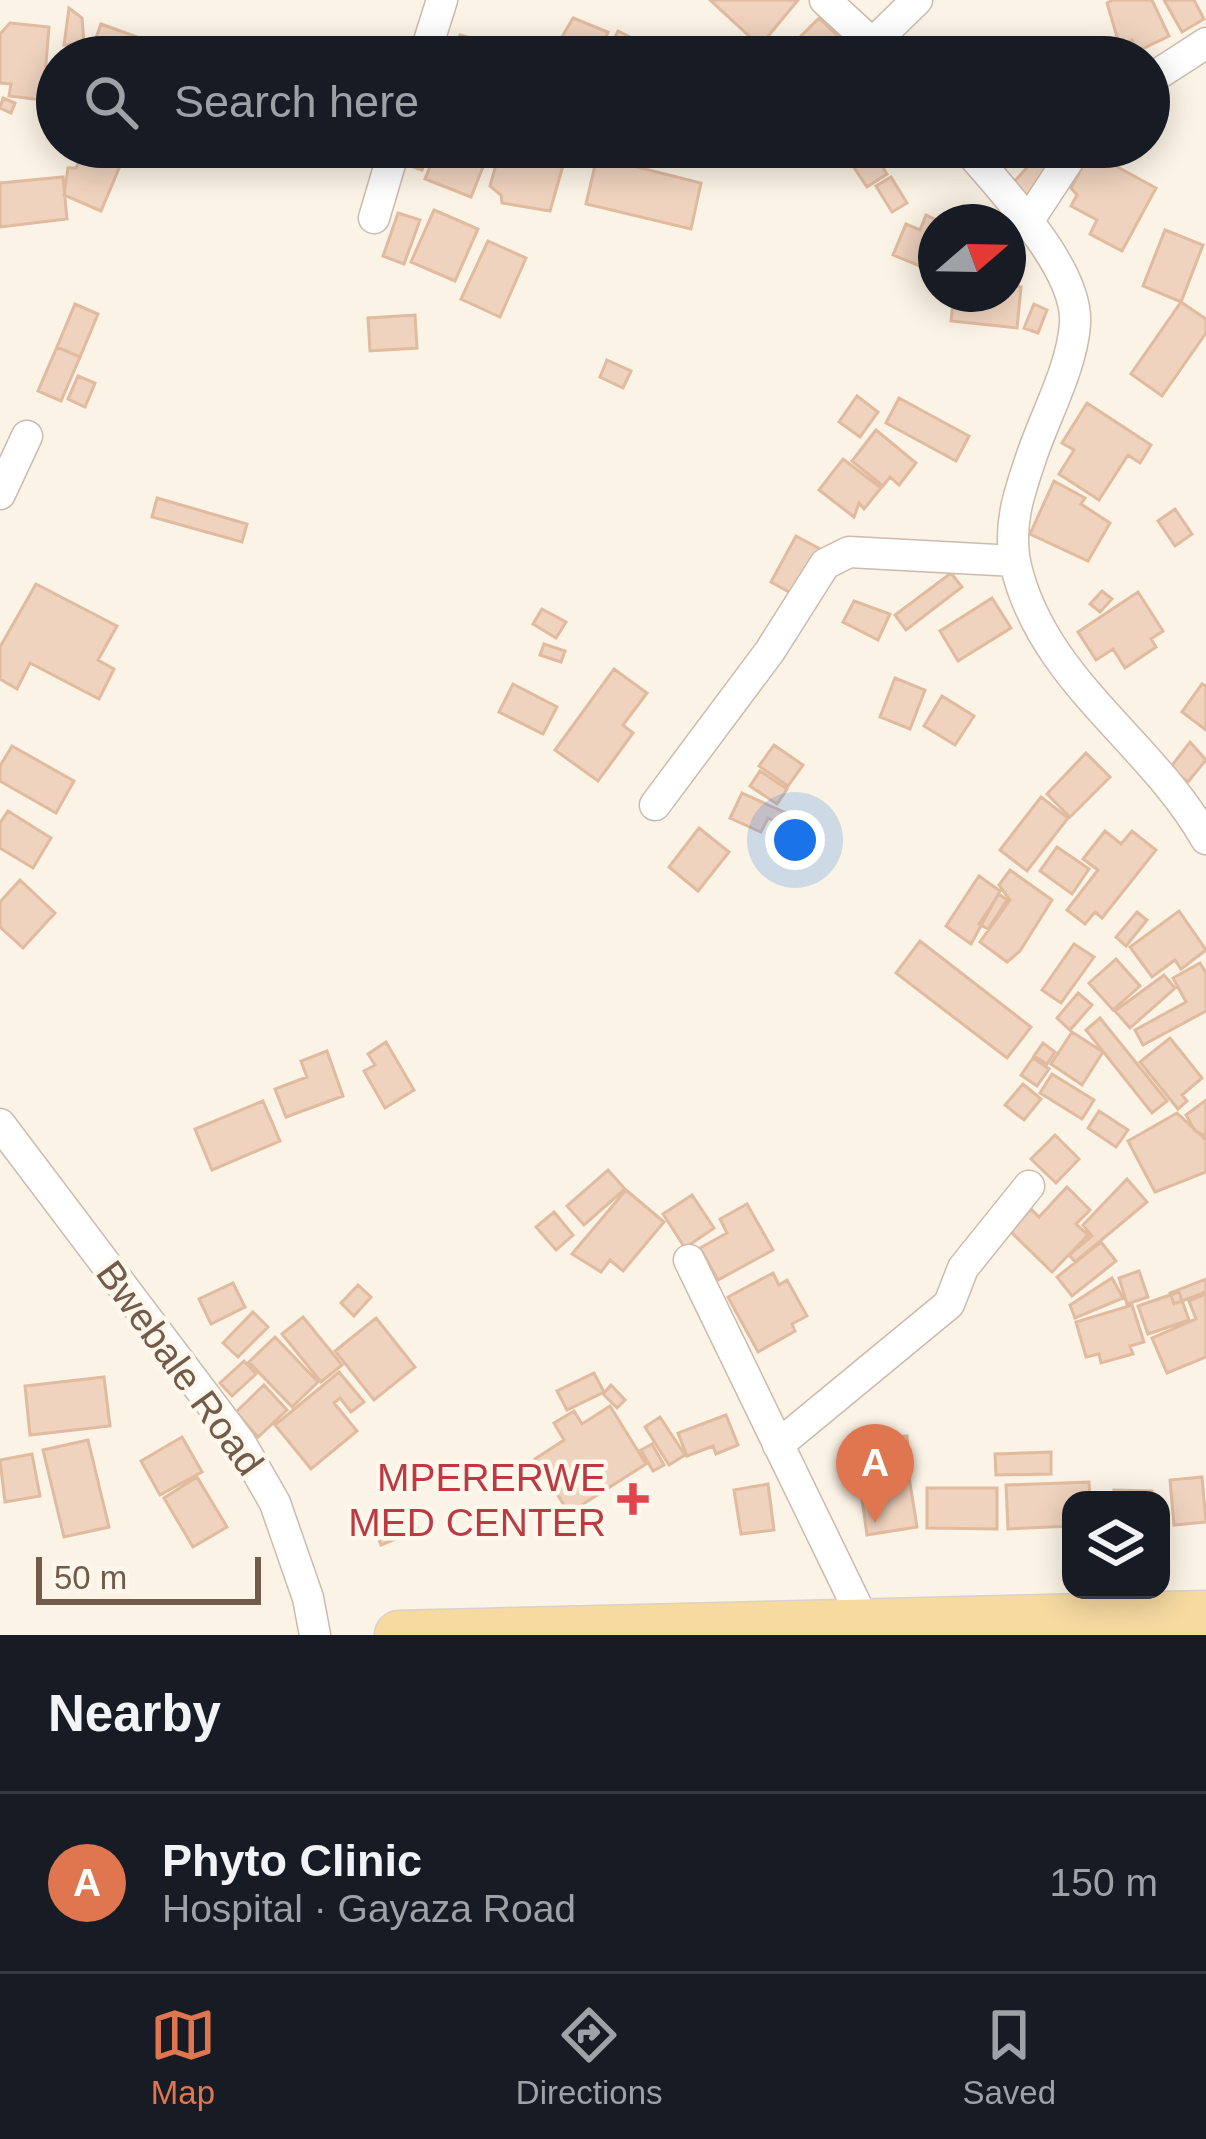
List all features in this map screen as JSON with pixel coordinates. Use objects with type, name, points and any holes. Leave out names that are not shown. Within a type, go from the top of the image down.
[{"type":"main road","points":[[399,1635],[1206,1615]]},
{"type":"street","points":[[431,36],[442,0]]},
{"type":"street","points":[[825,0],[865,36]]},
{"type":"street","points":[[890,36],[917,0]]},
{"type":"street","points":[[1170,66],[1206,43]]},
{"type":"street","points":[[374,218],[389,168]]},
{"type":"street","points":[[983,168],[1060,269],[1076,321],[1012,515],[1015,561],[1029,602],[1074,682],[1174,793],[1206,839]]},
{"type":"street","points":[[1028,223],[1063,168]]},
{"type":"street","points":[[0,494],[27,436]]},
{"type":"street","points":[[655,806],[759,667],[825,564],[849,552],[1015,561]]},
{"type":"street","name":"Bwebale Road","points":[[0,1124],[240,1442],[275,1503],[308,1598],[315,1635]]},
{"type":"street","points":[[778,1445],[949,1304],[963,1268],[1029,1186]]},
{"type":"street","points":[[688,1260],[865,1623]]},
{"type":"building","points":[[710,0],[798,0],[768,36],[749,36]]},
{"type":"building","points":[[1152,0],[1169,36],[1117,36],[1107,3]]},
{"type":"building","points":[[1164,0],[1194,0],[1204,19],[1182,32]]},
{"type":"building","points":[[69,8],[82,18],[83,36],[65,36]]},
{"type":"building","points":[[573,18],[608,32],[607,36],[563,36]]},
{"type":"building","points":[[819,18],[838,36],[801,36]]},
{"type":"building","points":[[10,23],[49,27],[48,36],[36,36],[36,99],[9,96],[11,84],[0,83],[0,34]]},
{"type":"building","points":[[101,24],[134,36],[97,36]]},
{"type":"building","points":[[3,98],[15,103],[11,113],[0,108]]},
{"type":"building","points":[[68,168],[119,168],[101,211],[64,195]]},
{"type":"building","points":[[429,168],[483,168],[471,197],[425,179]]},
{"type":"building","points":[[495,168],[562,168],[550,211],[502,203],[501,195],[490,186]]},
{"type":"building","points":[[594,168],[641,168],[701,183],[691,229],[586,204]]},
{"type":"building","points":[[854,168],[883,168],[887,174],[867,187]]},
{"type":"building","points":[[1026,168],[1049,168],[1025,204],[1007,190]]},
{"type":"building","points":[[1082,168],[1119,168],[1156,188],[1122,251],[1090,234],[1097,220],[1071,206],[1077,195],[1071,188]]},
{"type":"building","points":[[63,177],[67,219],[0,227],[0,183]]},
{"type":"building","points":[[891,177],[907,203],[892,212],[876,186]]},
{"type":"building","points":[[434,210],[478,229],[455,281],[411,262]]},
{"type":"building","points":[[398,213],[420,220],[404,264],[383,256]]},
{"type":"building","points":[[906,224],[918,229],[918,265],[893,255]]},
{"type":"building","points":[[1165,230],[1203,245],[1181,302],[1143,286]]},
{"type":"building","points":[[488,241],[526,258],[500,317],[461,299]]},
{"type":"building","points":[[1181,302],[1206,319],[1206,333],[1162,396],[1131,374]]},
{"type":"building","points":[[75,304],[98,314],[80,357],[57,347]]},
{"type":"building","points":[[1034,304],[1047,310],[1038,333],[1024,328]]},
{"type":"building","points":[[952,312],[1019,312],[1017,328],[951,321]]},
{"type":"building","points":[[415,315],[417,348],[370,351],[368,318]]},
{"type":"building","points":[[57,347],[80,357],[61,401],[38,391]]},
{"type":"building","points":[[607,360],[631,371],[623,388],[600,377]]},
{"type":"building","points":[[78,376],[95,383],[85,407],[68,399]]},
{"type":"building","points":[[857,396],[878,412],[860,437],[839,422]]},
{"type":"building","points":[[899,398],[969,436],[956,461],[886,423]]},
{"type":"building","points":[[1087,403],[1151,445],[1140,463],[1128,455],[1099,500],[1059,474],[1074,450],[1062,443]]},
{"type":"building","points":[[876,430],[916,463],[899,485],[890,477],[883,486],[852,461]]},
{"type":"building","points":[[843,459],[881,488],[864,509],[859,503],[854,517],[819,490]]},
{"type":"building","points":[[1054,481],[1085,498],[1081,504],[1110,523],[1088,561],[1030,534]]},
{"type":"building","points":[[157,498],[247,524],[242,542],[152,517]]},
{"type":"building","points":[[1175,509],[1192,534],[1175,546],[1158,521]]},
{"type":"building","points":[[796,536],[824,551],[798,597],[771,582]]},
{"type":"building","points":[[951,573],[962,587],[906,630],[895,615]]},
{"type":"building","points":[[36,584],[117,626],[98,660],[114,669],[99,699],[30,663],[17,689],[0,679],[0,647]]},
{"type":"building","points":[[1102,591],[1112,599],[1100,612],[1090,604]]},
{"type":"building","points":[[1138,592],[1163,631],[1151,639],[1156,647],[1125,668],[1113,649],[1096,660],[1078,632]]},
{"type":"building","points":[[992,598],[1011,628],[958,661],[940,631]]},
{"type":"building","points":[[854,601],[890,614],[878,640],[843,622]]},
{"type":"building","points":[[542,609],[566,622],[556,638],[533,624]]},
{"type":"building","points":[[544,644],[565,651],[561,662],[540,655]]},
{"type":"building","points":[[614,669],[647,693],[623,725],[633,733],[598,781],[555,750]]},
{"type":"building","points":[[895,678],[925,690],[910,729],[880,717]]},
{"type":"building","points":[[513,684],[557,707],[543,734],[499,712]]},
{"type":"building","points":[[1202,684],[1206,686],[1206,730],[1182,712]]},
{"type":"building","points":[[942,696],[974,716],[955,745],[924,726]]},
{"type":"building","points":[[1190,742],[1206,760],[1188,782],[1170,768]]},
{"type":"building","points":[[774,745],[803,765],[788,786],[759,766]]},
{"type":"building","points":[[12,746],[74,781],[56,813],[0,781],[0,766]]},
{"type":"building","points":[[1086,753],[1110,777],[1070,817],[1047,794]]},
{"type":"building","points":[[760,771],[787,789],[777,804],[750,786]]},
{"type":"building","points":[[742,793],[786,813],[781,824],[768,818],[761,832],[730,818]]},
{"type":"building","points":[[1041,797],[1068,818],[1027,871],[1000,850]]},
{"type":"building","points":[[8,811],[51,838],[33,868],[0,848],[0,823]]},
{"type":"building","points":[[699,828],[729,852],[698,891],[669,867]]},
{"type":"building","points":[[1105,831],[1121,844],[1132,831],[1156,850],[1102,918],[1095,912],[1085,924],[1067,910],[1098,870],[1083,859]]},
{"type":"building","points":[[1057,847],[1089,869],[1072,894],[1040,871]]},
{"type":"building","points":[[1010,870],[1052,900],[1020,951],[1007,962],[980,942],[1010,900],[999,885]]},
{"type":"building","points":[[979,876],[1000,891],[971,944],[946,926]]},
{"type":"building","points":[[20,880],[55,913],[23,948],[0,927],[0,902]]},
{"type":"building","points":[[999,894],[1007,900],[988,929],[979,924]]},
{"type":"building","points":[[1179,911],[1206,950],[1181,969],[1175,960],[1152,977],[1130,947]]},
{"type":"building","points":[[1137,912],[1147,920],[1126,946],[1116,937]]},
{"type":"building","points":[[920,941],[1031,1027],[1007,1058],[896,973]]},
{"type":"building","points":[[1074,944],[1094,957],[1061,1003],[1042,990]]},
{"type":"building","points":[[1116,959],[1140,986],[1113,1010],[1089,983]]},
{"type":"building","points":[[1200,963],[1206,973],[1206,1011],[1143,1045],[1135,1030],[1186,1002],[1173,978]]},
{"type":"building","points":[[1164,975],[1175,988],[1130,1028],[1115,1011]]},
{"type":"building","points":[[1078,993],[1092,1005],[1070,1030],[1057,1018]]},
{"type":"building","points":[[1100,1018],[1167,1101],[1152,1113],[1086,1030]]},
{"type":"building","points":[[1072,1032],[1103,1052],[1082,1085],[1051,1064]]},
{"type":"building","points":[[1170,1038],[1202,1078],[1182,1095],[1187,1101],[1178,1109],[1140,1062]]},
{"type":"building","points":[[386,1042],[414,1090],[385,1108],[364,1071],[375,1065],[368,1054]]},
{"type":"building","points":[[1043,1043],[1055,1052],[1047,1064],[1034,1056]]},
{"type":"building","points":[[327,1051],[343,1096],[286,1117],[275,1089],[307,1077],[301,1061]]},
{"type":"building","points":[[1033,1058],[1049,1069],[1037,1086],[1021,1075]]},
{"type":"building","points":[[1052,1074],[1094,1100],[1082,1119],[1040,1093]]},
{"type":"building","points":[[1023,1084],[1041,1099],[1024,1120],[1005,1105]]},
{"type":"building","points":[[1206,1100],[1206,1136],[1195,1131],[1186,1115]]},
{"type":"building","points":[[263,1101],[280,1141],[212,1170],[195,1129]]},
{"type":"building","points":[[1099,1111],[1128,1130],[1116,1147],[1088,1128]]},
{"type":"building","points":[[1177,1113],[1206,1140],[1206,1172],[1155,1192],[1128,1141]]},
{"type":"building","points":[[1055,1135],[1079,1159],[1056,1183],[1031,1159]]},
{"type":"building","points":[[608,1170],[625,1189],[584,1225],[567,1206]]},
{"type":"building","points":[[1127,1179],[1147,1202],[1075,1262],[1069,1255],[1092,1236],[1083,1225]]},
{"type":"building","points":[[1067,1187],[1090,1210],[1076,1224],[1088,1235],[1052,1272],[1010,1231],[1031,1209],[1039,1217]]},
{"type":"building","points":[[626,1190],[664,1222],[623,1271],[610,1260],[601,1272],[572,1254]]},
{"type":"building","points":[[692,1195],[714,1228],[685,1248],[663,1214]]},
{"type":"building","points":[[747,1204],[773,1250],[718,1280],[700,1248],[727,1233],[720,1219]]},
{"type":"building","points":[[554,1212],[573,1235],[556,1250],[536,1227]]},
{"type":"building","points":[[1101,1242],[1116,1261],[1072,1296],[1057,1277]]},
{"type":"building","points":[[1139,1271],[1148,1297],[1127,1304],[1119,1278]]},
{"type":"building","points":[[773,1273],[779,1285],[787,1280],[807,1316],[792,1324],[795,1331],[758,1352],[728,1297]]},
{"type":"building","points":[[1112,1278],[1123,1298],[1075,1318],[1070,1305]]},
{"type":"building","points":[[1206,1279],[1206,1292],[1174,1304],[1170,1293]]},
{"type":"building","points":[[233,1283],[245,1307],[211,1324],[199,1299]]},
{"type":"building","points":[[358,1285],[371,1297],[354,1316],[341,1303]]},
{"type":"building","points":[[1179,1292],[1189,1320],[1148,1334],[1138,1306]]},
{"type":"building","points":[[1206,1294],[1206,1357],[1167,1373],[1152,1338],[1196,1319],[1189,1301]]},
{"type":"building","points":[[1132,1305],[1144,1342],[1130,1346],[1133,1354],[1101,1363],[1099,1354],[1086,1357],[1076,1322]]},
{"type":"building","points":[[253,1312],[268,1327],[238,1357],[223,1343]]},
{"type":"building","points":[[303,1317],[342,1365],[321,1382],[282,1334]]},
{"type":"building","points":[[376,1318],[415,1367],[374,1400],[335,1351]]},
{"type":"building","points":[[275,1337],[318,1382],[292,1407],[249,1362]]},
{"type":"building","points":[[244,1361],[256,1374],[232,1396],[220,1383]]},
{"type":"building","points":[[339,1372],[364,1402],[351,1412],[340,1398],[334,1403],[357,1431],[311,1469],[275,1425]]},
{"type":"building","points":[[594,1373],[604,1392],[567,1410],[557,1391]]},
{"type":"building","points":[[104,1377],[110,1426],[30,1435],[25,1386]]},
{"type":"building","points":[[264,1385],[287,1410],[258,1437],[236,1412]]},
{"type":"building","points":[[611,1385],[625,1400],[617,1408],[603,1394]]},
{"type":"building","points":[[610,1406],[646,1464],[569,1513],[535,1459],[564,1440],[554,1423],[574,1411],[582,1424]]},
{"type":"building","points":[[726,1415],[738,1445],[716,1454],[713,1446],[687,1456],[678,1433]]},
{"type":"building","points":[[660,1417],[685,1455],[669,1465],[645,1427]]},
{"type":"building","points":[[907,1436],[910,1469],[864,1473],[860,1441]]},
{"type":"building","points":[[182,1437],[202,1472],[160,1495],[141,1461]]},
{"type":"building","points":[[88,1440],[109,1527],[64,1537],[43,1450]]},
{"type":"building","points":[[652,1444],[664,1465],[653,1471],[641,1450]]},
{"type":"building","points":[[1051,1452],[1051,1474],[996,1475],[995,1454]]},
{"type":"building","points":[[32,1454],[40,1496],[5,1502],[0,1460]]},
{"type":"building","points":[[197,1477],[227,1527],[193,1547],[164,1498]]},
{"type":"building","points":[[909,1477],[917,1527],[867,1535],[860,1484]]},
{"type":"building","points":[[1202,1477],[1206,1522],[1174,1525],[1170,1480]]},
{"type":"building","points":[[1089,1482],[1090,1491],[1062,1491],[1062,1526],[1008,1529],[1006,1485]]},
{"type":"building","points":[[768,1484],[774,1530],[741,1534],[734,1490]]},
{"type":"building","points":[[927,1488],[997,1488],[997,1529],[927,1528]]},
{"type":"building","points":[[411,1512],[418,1530],[381,1545],[374,1526]]},
{"type":"place","name":"MPERERWE MED CENTER","points":[[633,1499]]},
{"type":"place","name":"Phyto Clinic","points":[[875,1523]]}]
